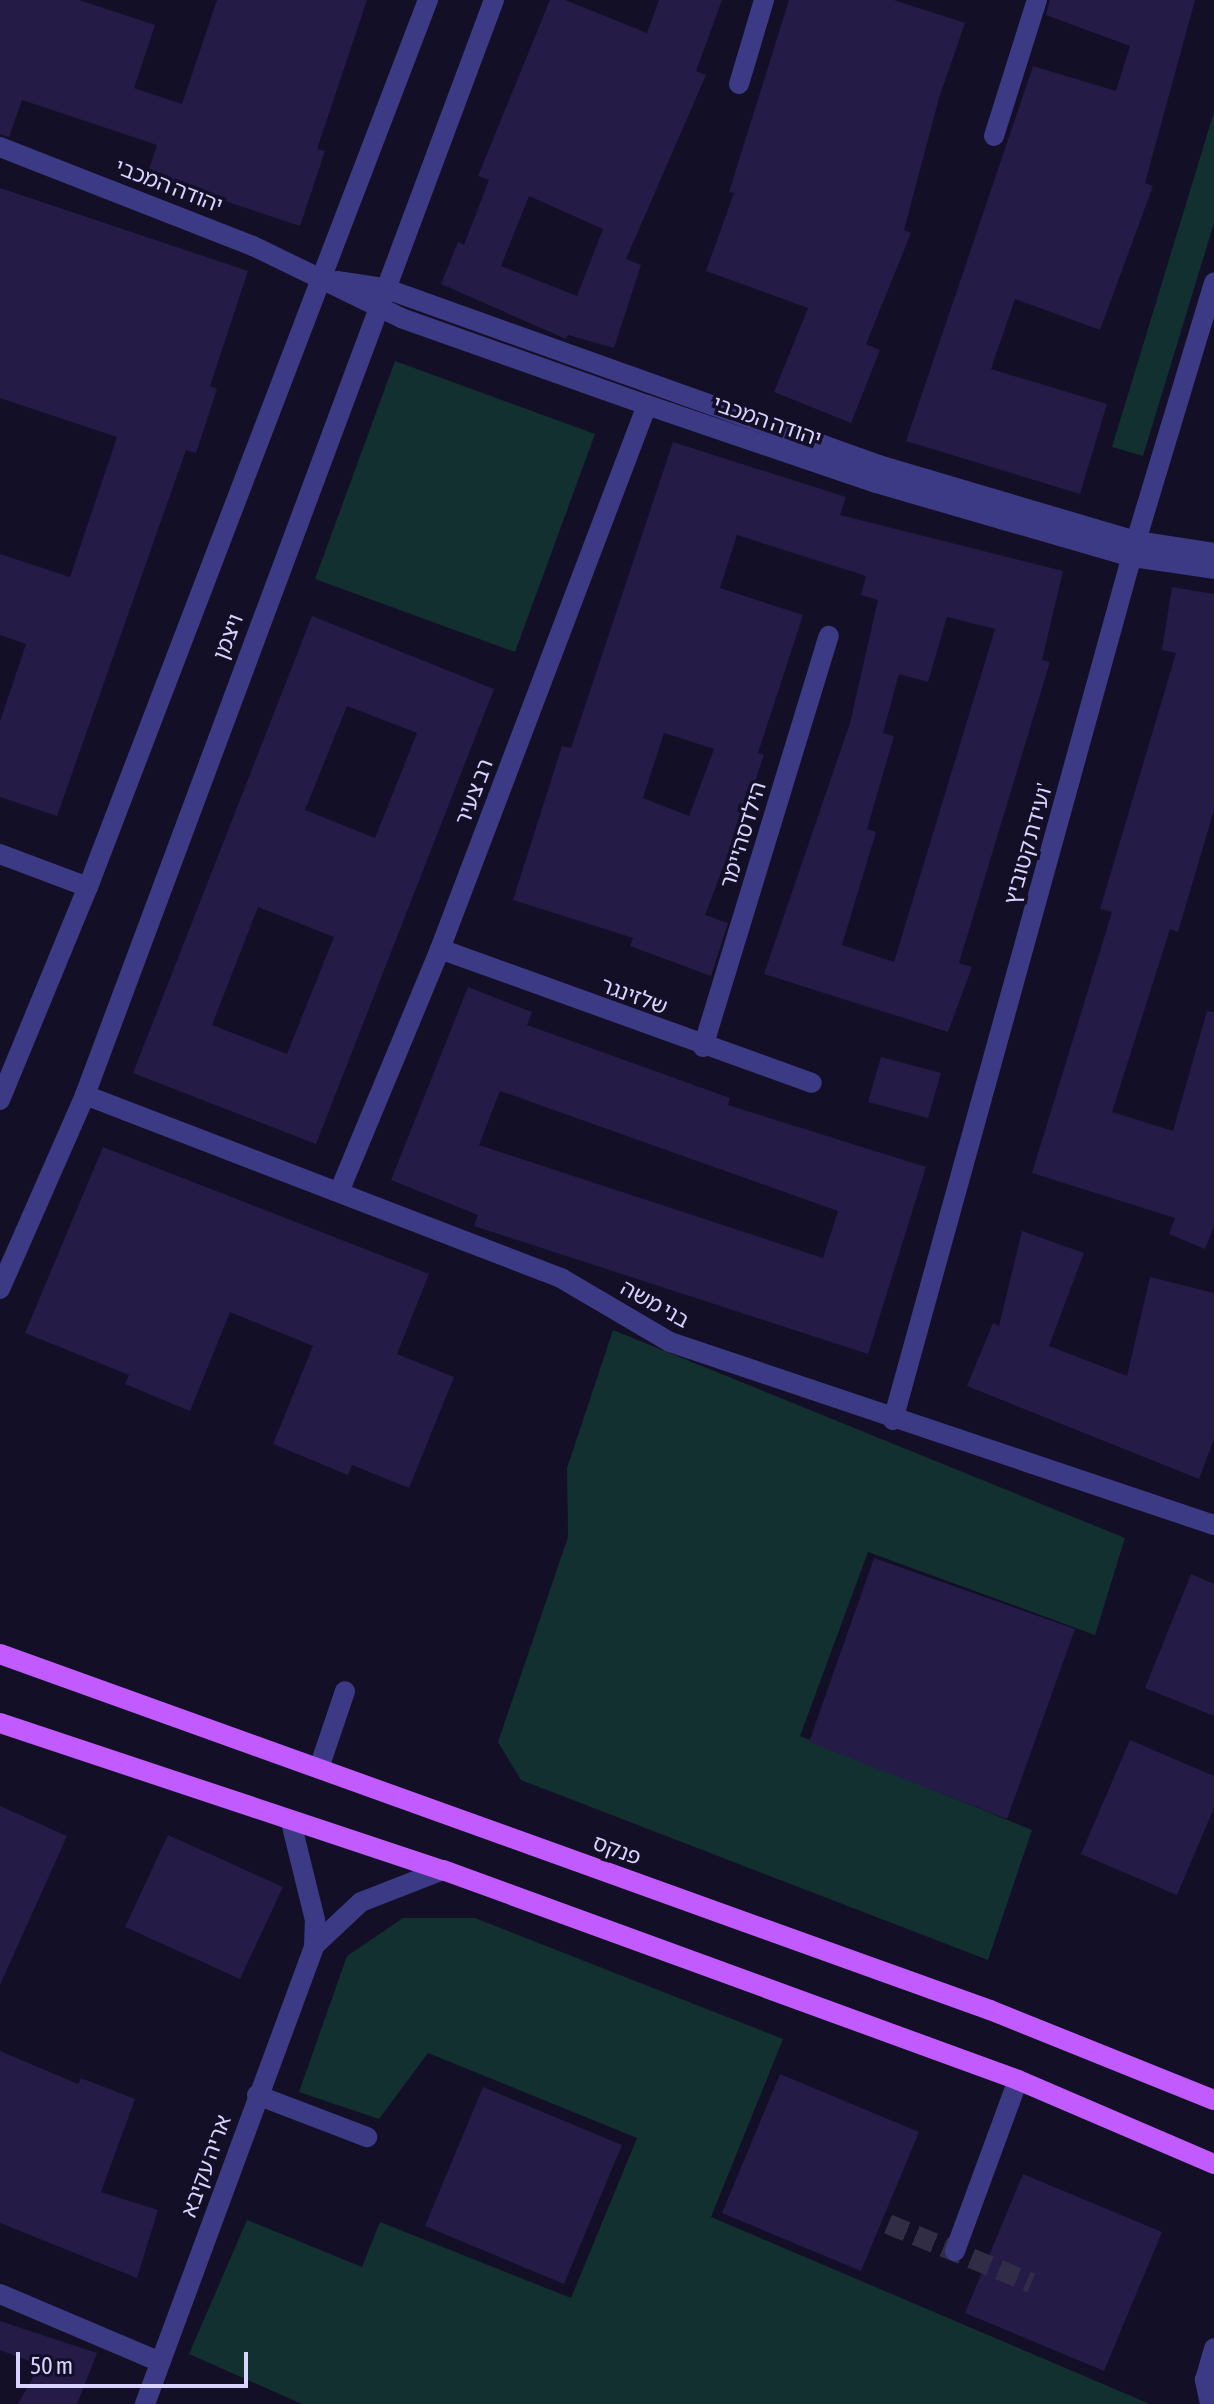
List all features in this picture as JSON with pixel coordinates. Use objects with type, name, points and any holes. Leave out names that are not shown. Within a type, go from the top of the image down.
[{"type":"main road","name":"פנקס","points":[[0,1654],[990,2010],[1214,2100]]},
{"type":"main road","points":[[0,1723],[94,1750],[291,1822],[443,1870],[1018,2080],[1214,2164]]},
{"type":"street","name":"ויצמן","points":[[0,1100],[88,887],[317,278],[428,0]]},
{"type":"street","name":"ויצמן","points":[[0,1289],[85,1095],[380,298],[494,0]]},
{"type":"street","points":[[739,84],[764,0]]},
{"type":"street","points":[[994,136],[1037,0]]},
{"type":"street","name":"יהודה המכבי","points":[[0,147],[240,240],[317,278],[1134,549],[1214,553]]},
{"type":"street","name":"ועידת קטוביץ'","points":[[893,1420],[1134,549],[1214,282]]},
{"type":"street","name":"יהודה המכבי","points":[[380,298],[647,405],[876,483],[1214,569]]},
{"type":"street","name":"רב צעיר","points":[[339,1192],[440,949],[647,405]]},
{"type":"street","name":"הילדסהיימר","points":[[703,1047],[829,636]]},
{"type":"street","points":[[0,854],[88,887]]},
{"type":"street","name":"שלזינגר","points":[[440,949],[703,1047],[812,1083]]},
{"type":"street","name":"בני משה","points":[[85,1095],[561,1278],[670,1342],[893,1420],[1214,1525]]},
{"type":"street","points":[[319,1768],[345,1691]]},
{"type":"street","name":"אריה עקיבא","points":[[145,2404],[314,1946],[314,1912],[291,1822]]},
{"type":"street","name":"אריה עקיבא","points":[[314,1946],[361,1902],[443,1870]]},
{"type":"street","points":[[955,2251],[1018,2080]]},
{"type":"street","points":[[257,2095],[367,2137]]},
{"type":"street","points":[[0,2294],[160,2362]]},
{"type":"street","points":[[1210,2404],[1205,2380],[1214,2348]]},
{"type":"green space","points":[[1214,112],[1214,223],[1143,456],[1112,447]]},
{"type":"green space","points":[[395,361],[595,434],[515,652],[315,579]]},
{"type":"green space","points":[[613,1330],[1125,1538],[1095,1635],[868,1552],[800,1736],[1032,1830],[988,1960],[521,1780],[498,1742],[568,1537],[567,1468]]},
{"type":"green space","points":[[403,1918],[475,1918],[783,2039],[711,2217],[1150,2404],[302,2404],[189,2354],[247,2220],[362,2267],[380,2222],[571,2298],[637,2138],[428,2053],[379,2119],[299,2092],[347,1956]]},
{"type":"building","points":[[0,0],[79,0],[155,25],[134,88],[182,104],[217,0],[367,0],[317,149],[325,151],[300,226],[147,175],[157,145],[22,100],[9,137],[0,134]]},
{"type":"building","points":[[550,0],[565,0],[647,33],[659,0],[722,0],[696,71],[706,75],[626,259],[641,265],[614,348],[568,335],[566,339],[441,284],[458,242],[464,245],[489,180],[478,176]],"holes":[[[529,196],[603,229],[577,296],[501,266]]]},
{"type":"building","points":[[789,0],[894,0],[965,23],[939,98],[904,230],[911,233],[866,344],[880,350],[851,423],[774,392],[808,308],[706,271],[734,193],[729,192]]},
{"type":"building","points":[[1050,0],[1195,0],[1145,183],[1153,186],[1100,330],[1015,299],[991,369],[1107,404],[1080,494],[906,441],[1033,66],[1116,91],[1130,46],[1046,15]]},
{"type":"building","points":[[0,188],[248,271],[210,386],[217,389],[196,453],[186,450],[57,816],[0,797],[0,721],[26,644],[0,635],[0,554],[70,577],[117,437],[0,398]]},
{"type":"building","points":[[673,442],[846,497],[840,515],[1063,571],[1042,660],[1050,662],[959,963],[972,967],[948,1032],[764,974],[850,723],[878,600],[861,595],[866,576],[737,535],[720,588],[803,615],[758,753],[764,755],[705,915],[728,923],[711,976],[630,946],[633,938],[513,900],[562,746],[571,748]],"holes":[[[947,617],[995,629],[894,962],[842,945],[876,832],[867,829],[894,736],[883,733],[899,674],[928,682]],[[664,733],[714,749],[689,816],[643,798]]]},
{"type":"building","points":[[1172,587],[1214,594],[1214,810],[1178,932],[1170,929],[1112,1112],[1173,1131],[1207,1011],[1214,1012],[1214,1226],[1205,1249],[1169,1234],[1175,1218],[1032,1173],[1112,912],[1100,909],[1176,653],[1162,650]]},
{"type":"building","points":[[312,616],[494,689],[316,1144],[133,1073]],"holes":[[[347,706],[417,733],[375,838],[305,810]],[[258,907],[334,937],[287,1054],[212,1025]]]},
{"type":"building","points":[[468,987],[532,1012],[527,1025],[730,1098],[728,1105],[926,1167],[868,1354],[474,1226],[478,1215],[391,1180]],"holes":[[[500,1091],[838,1211],[823,1258],[479,1145]]]},
{"type":"building","points":[[881,1057],[941,1073],[928,1118],[868,1102]]},
{"type":"building","points":[[103,1147],[429,1274],[397,1354],[454,1377],[409,1488],[352,1465],[348,1475],[273,1444],[313,1346],[230,1312],[190,1411],[125,1384],[129,1375],[25,1333]]},
{"type":"building","points":[[1022,1231],[1084,1253],[1049,1346],[1127,1376],[1150,1277],[1214,1293],[1214,1439],[1199,1479],[967,1386],[993,1323],[999,1326]]},
{"type":"building","points":[[874,1558],[1075,1629],[1007,1819],[809,1742]]},
{"type":"building","points":[[1191,1574],[1214,1584],[1214,1716],[1145,1688]]},
{"type":"building","points":[[1130,1740],[1214,1776],[1214,1808],[1177,1895],[1081,1854]]},
{"type":"building","points":[[0,1806],[67,1836],[0,1985]]},
{"type":"building","points":[[168,1835],[283,1887],[240,1979],[125,1927]]},
{"type":"building","points":[[0,2051],[78,2084],[81,2078],[135,2099],[101,2192],[158,2210],[137,2278],[0,2223]]},
{"type":"building","points":[[780,2074],[919,2132],[861,2271],[722,2213]]},
{"type":"building","points":[[483,2087],[622,2145],[564,2284],[425,2226]]},
{"type":"building","points":[[1023,2174],[1162,2232],[1104,2371],[965,2313]]},
{"type":"building","points":[[0,2321],[97,2353],[77,2404],[18,2404],[40,2365],[0,2350]]},
{"type":"tunnel","points":[[888,2224],[1031,2283]]}]
